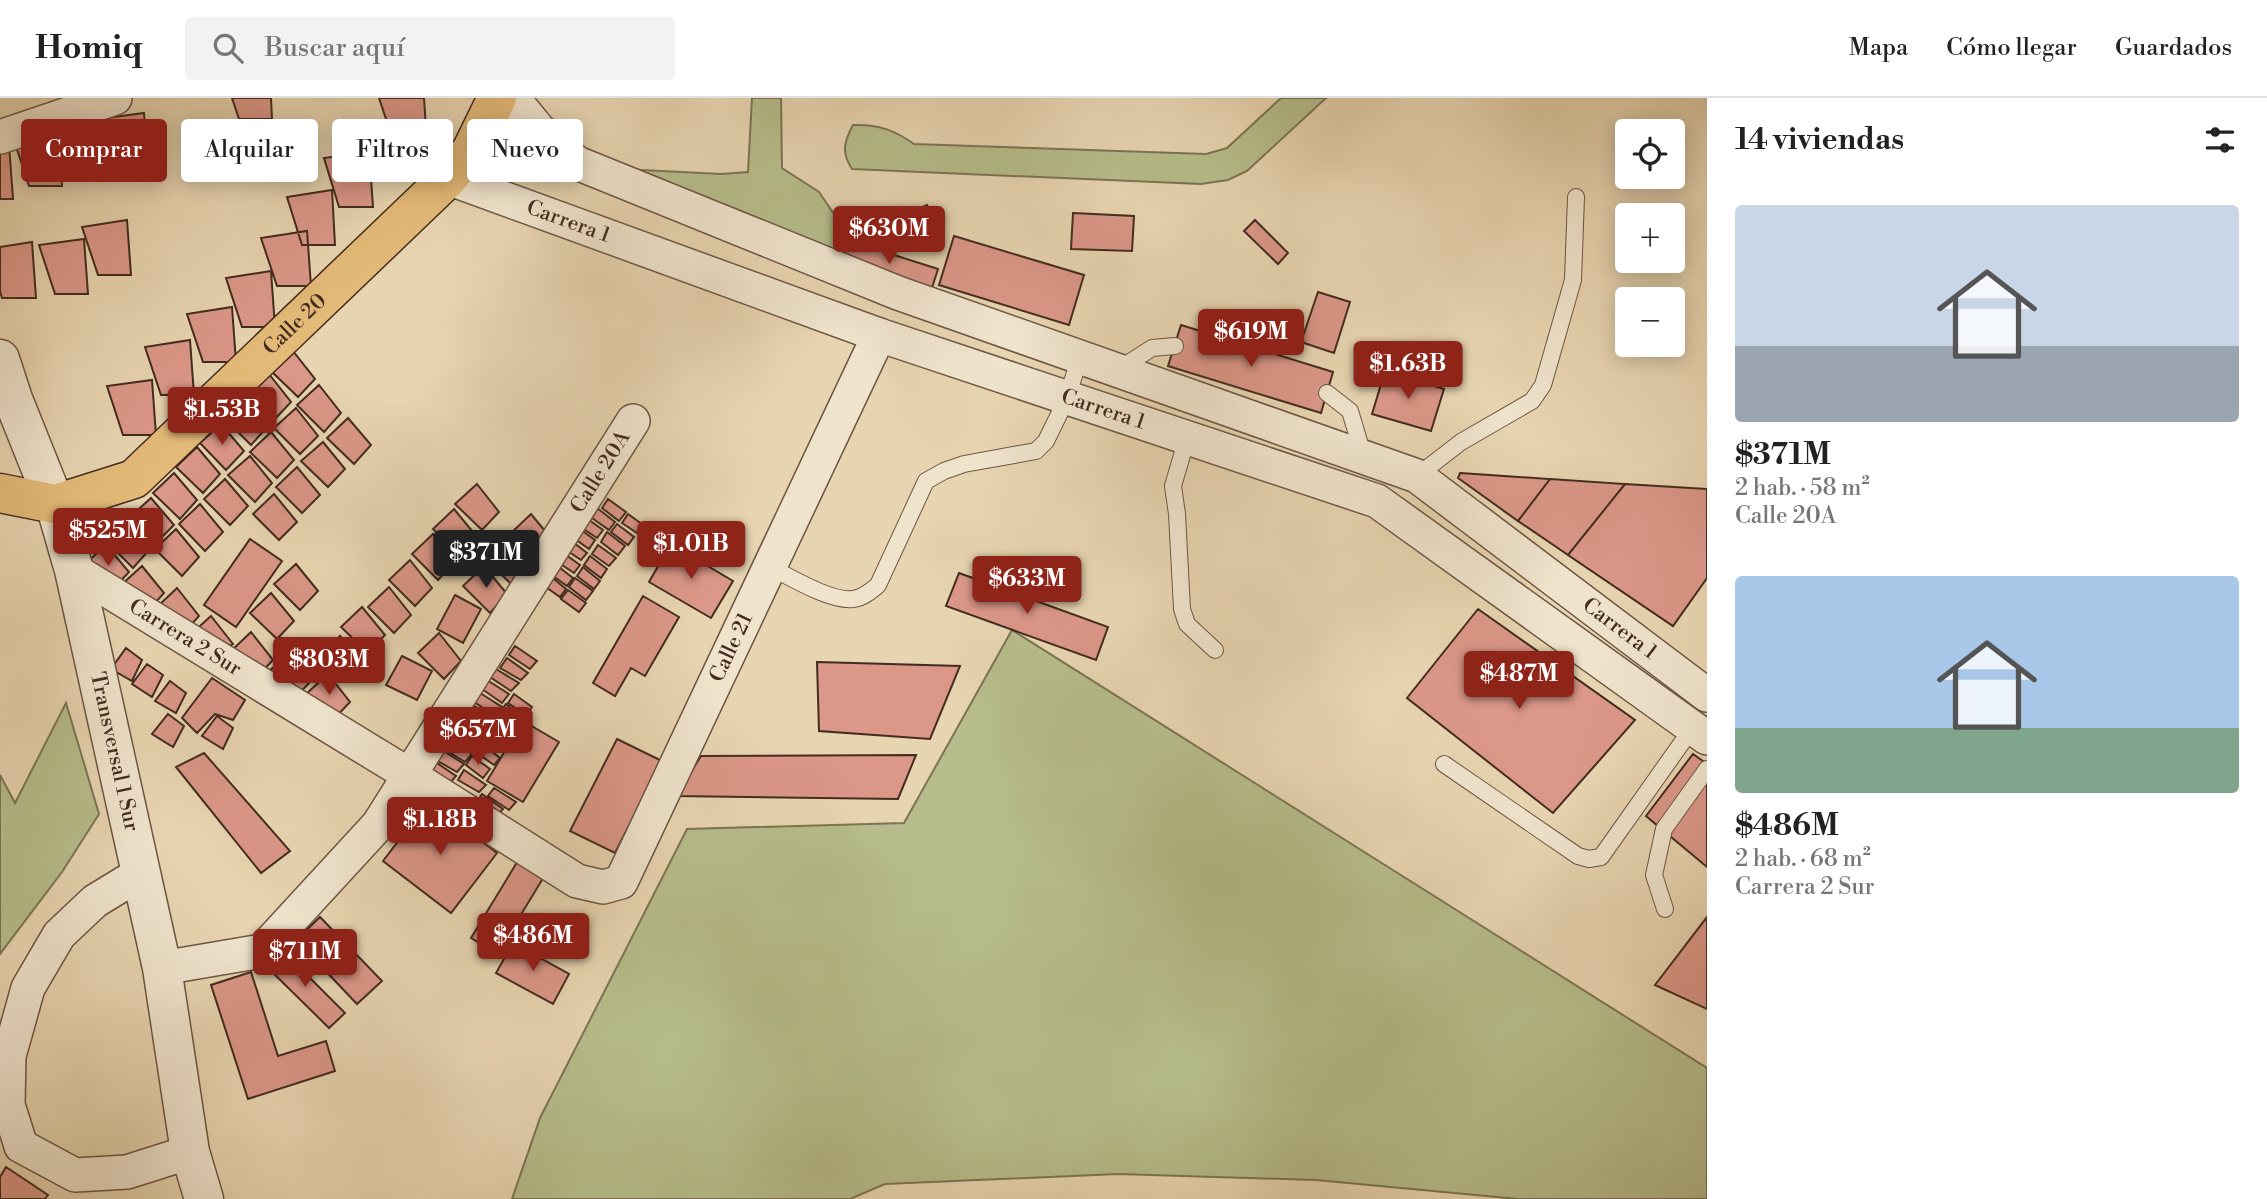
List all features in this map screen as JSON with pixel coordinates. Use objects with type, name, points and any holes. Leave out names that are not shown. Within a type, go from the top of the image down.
[{"type":"main road","name":"Calle 20","points":[[453,173],[471,150],[497,98]]},
{"type":"main road","name":"Calle 20","points":[[55,504],[134,479],[445,182]]},
{"type":"main road","points":[[0,493],[55,504]]},
{"type":"street","points":[[0,137],[115,98]]},
{"type":"street","name":"Carrera 1","points":[[513,98],[539,130],[577,163],[898,293],[1417,476],[1707,695]]},
{"type":"street","name":"Carrera 1","points":[[453,179],[879,335],[1377,501],[1700,732]]},
{"type":"street","name":"Calle 21","points":[[621,882],[879,335]]},
{"type":"street","name":"Transversal 1 Sur","points":[[0,359],[6,400],[55,504],[74,570],[162,968],[190,1152],[204,1199]]},
{"type":"street","name":"Calle 20A","points":[[162,968],[262,951],[378,825],[634,421]]},
{"type":"street","name":"Carrera 2 Sur","points":[[74,570],[577,881],[603,887],[621,882]]},
{"type":"street","points":[[141,873],[95,901],[59,934],[28,988],[9,1056],[8,1105],[21,1146],[69,1187],[190,1152]]},
{"type":"lane","points":[[1417,476],[1461,442],[1532,401],[1543,385],[1573,280],[1576,197]]},
{"type":"lane","points":[[1118,370],[1152,348],[1175,346]]},
{"type":"lane","points":[[770,567],[833,596],[852,599],[866,594],[878,585],[926,481],[964,464],[1035,451],[1046,441],[1067,398],[1080,357]]},
{"type":"lane","points":[[1327,393],[1350,411],[1364,458]]},
{"type":"lane","points":[[1187,438],[1173,486],[1182,609],[1187,624],[1214,650]]},
{"type":"lane","points":[[1444,764],[1578,856],[1588,859],[1601,857],[1700,732]]},
{"type":"lane","points":[[1664,909],[1654,875],[1664,829],[1707,769]]},
{"type":"green space","points":[[752,98],[781,98],[782,168],[819,192],[848,235],[840,262],[602,168],[721,174],[748,172]]},
{"type":"green space","points":[[1281,98],[1326,98],[1247,171],[1228,180],[1201,184],[852,169],[845,152],[853,125],[862,125],[885,129],[914,144],[1206,154],[1227,148]]},
{"type":"green space","points":[[1012,630],[1707,1068],[1707,1199],[1518,1199],[1316,1180],[1118,1174],[885,1184],[850,1199],[512,1199],[540,1118],[687,829],[904,823]]},
{"type":"green space","points":[[66,703],[99,814],[62,872],[0,954],[0,775],[15,803]]},
{"type":"building","points":[[232,98],[271,98],[272,119],[239,119]]},
{"type":"building","points":[[379,98],[424,98],[425,119],[386,119]]},
{"type":"building","points":[[144,113],[144,119],[99,119]]},
{"type":"building","points":[[21,136],[21,162],[13,137]]},
{"type":"building","points":[[9,144],[13,199],[0,199],[0,145]]},
{"type":"building","points":[[332,157],[332,182],[371,182],[373,207],[339,207],[324,158]]},
{"type":"building","points":[[28,182],[62,182],[62,186],[29,186]]},
{"type":"building","points":[[332,190],[335,245],[302,245],[287,197]]},
{"type":"building","points":[[927,205],[942,236],[911,251],[895,219]]},
{"type":"building","points":[[1073,213],[1134,216],[1132,251],[1071,249]]},
{"type":"building","points":[[127,220],[131,275],[98,275],[82,227]]},
{"type":"building","points":[[1255,220],[1288,253],[1278,264],[1244,231]]},
{"type":"building","points":[[307,231],[311,286],[277,286],[261,238]]},
{"type":"building","points":[[954,236],[1084,275],[1069,325],[939,285]]},
{"type":"building","points":[[84,239],[88,294],[55,294],[39,245]]},
{"type":"building","points":[[847,240],[938,269],[931,291],[840,262]]},
{"type":"building","points":[[32,242],[36,298],[2,298],[0,247]]},
{"type":"building","points":[[271,271],[275,327],[242,327],[226,278]]},
{"type":"building","points":[[1318,292],[1350,302],[1334,353],[1301,342]]},
{"type":"building","points":[[232,307],[236,362],[203,362],[187,314]]},
{"type":"building","points":[[1181,325],[1333,372],[1321,413],[1168,366]]},
{"type":"building","points":[[190,340],[194,395],[161,395],[145,347]]},
{"type":"building","points":[[293,351],[315,379],[298,397],[271,371]]},
{"type":"building","points":[[1385,371],[1444,389],[1431,431],[1372,414]]},
{"type":"building","points":[[269,374],[291,402],[274,420],[248,394]]},
{"type":"building","points":[[152,380],[156,435],[123,435],[107,386]]},
{"type":"building","points":[[319,385],[341,413],[324,432],[297,405]]},
{"type":"building","points":[[246,399],[268,426],[251,445],[224,418]]},
{"type":"building","points":[[296,408],[318,436],[300,454],[274,428]]},
{"type":"building","points":[[348,418],[371,445],[354,464],[327,438]]},
{"type":"building","points":[[221,424],[244,451],[226,470],[200,443]]},
{"type":"building","points":[[271,432],[294,460],[277,478],[250,452]]},
{"type":"building","points":[[323,442],[345,469],[328,487],[301,461]]},
{"type":"building","points":[[197,447],[220,474],[203,493],[176,467]]},
{"type":"building","points":[[250,456],[272,483],[255,502],[228,475]]},
{"type":"building","points":[[297,467],[320,495],[302,513],[276,487]]},
{"type":"building","points":[[174,473],[197,500],[180,519],[153,493]]},
{"type":"building","points":[[1460,473],[1550,479],[1518,521],[1458,478]]},
{"type":"building","points":[[225,479],[248,506],[230,525],[204,499]]},
{"type":"building","points":[[1550,479],[1625,484],[1568,555],[1518,521]]},
{"type":"building","points":[[477,484],[499,512],[482,530],[455,504]]},
{"type":"building","points":[[1625,484],[1707,489],[1707,578],[1673,626],[1568,555]]},
{"type":"building","points":[[274,494],[297,522],[279,540],[253,514]]},
{"type":"building","points":[[151,498],[174,525],[156,543],[130,517]]},
{"type":"building","points":[[608,499],[626,512],[619,521],[602,508]]},
{"type":"building","points":[[200,504],[223,532],[205,551],[179,524]]},
{"type":"building","points":[[597,508],[615,522],[609,530],[592,518]]},
{"type":"building","points":[[454,509],[477,537],[459,555],[433,529]]},
{"type":"building","points":[[531,514],[554,542],[536,560],[510,534]]},
{"type":"building","points":[[628,514],[646,527],[640,535],[622,523]]},
{"type":"building","points":[[585,517],[603,530],[597,538],[579,526]]},
{"type":"building","points":[[127,522],[150,549],[133,568],[106,541]]},
{"type":"building","points":[[617,524],[634,537],[628,545],[611,532]]},
{"type":"building","points":[[577,527],[595,540],[589,549],[571,536]]},
{"type":"building","points":[[176,529],[199,557],[182,576],[155,549]]},
{"type":"building","points":[[607,532],[625,546],[618,555],[601,542]]},
{"type":"building","points":[[433,534],[455,562],[438,580],[412,554]]},
{"type":"building","points":[[250,539],[282,561],[236,627],[204,605]]},
{"type":"building","points":[[569,539],[587,553],[581,560],[563,548]]},
{"type":"building","points":[[508,541],[531,568],[514,587],[487,560]]},
{"type":"building","points":[[671,544],[733,581],[711,618],[649,582]]},
{"type":"building","points":[[106,545],[129,572],[112,590],[85,564]]},
{"type":"building","points":[[598,545],[616,558],[609,566],[592,554]]},
{"type":"building","points":[[562,552],[580,565],[574,573],[556,561]]},
{"type":"building","points":[[590,556],[607,569],[601,578],[584,565]]},
{"type":"building","points":[[410,560],[432,588],[415,606],[389,580]]},
{"type":"building","points":[[296,564],[318,591],[300,610],[274,584]]},
{"type":"building","points":[[555,564],[573,578],[567,586],[549,573]]},
{"type":"building","points":[[142,566],[164,593],[147,612],[120,586]]},
{"type":"building","points":[[484,566],[507,594],[490,613],[463,586]]},
{"type":"building","points":[[583,567],[600,581],[594,589],[577,576]]},
{"type":"building","points":[[959,573],[1108,627],[1096,660],[946,606]]},
{"type":"building","points":[[549,575],[566,589],[560,597],[543,585]]},
{"type":"building","points":[[575,578],[593,591],[586,600],[569,587]]},
{"type":"building","points":[[389,587],[411,615],[394,633],[368,607]]},
{"type":"building","points":[[177,588],[199,616],[182,635],[156,608]]},
{"type":"building","points":[[568,590],[586,603],[579,612],[561,599]]},
{"type":"building","points":[[271,593],[294,621],[277,639],[250,613]]},
{"type":"building","points":[[455,595],[481,609],[463,643],[437,629]]},
{"type":"building","points":[[643,596],[679,617],[645,676],[631,668],[615,696],[593,683]]},
{"type":"building","points":[[362,607],[385,635],[368,653],[341,627]]},
{"type":"building","points":[[1478,609],[1635,720],[1553,813],[1407,698]]},
{"type":"building","points":[[211,616],[233,644],[217,651],[189,636]]},
{"type":"building","points":[[251,632],[273,660],[256,678],[230,652]]},
{"type":"building","points":[[439,633],[461,661],[444,679],[418,653]]},
{"type":"building","points":[[340,636],[363,664],[345,682],[319,656]]},
{"type":"building","points":[[515,646],[537,661],[530,669],[509,655]]},
{"type":"building","points":[[126,648],[142,660],[132,681],[111,669]]},
{"type":"building","points":[[289,653],[311,681],[294,699],[267,673]]},
{"type":"building","points":[[402,656],[432,671],[417,700],[386,685]]},
{"type":"building","points":[[507,658],[528,673],[521,680],[500,668]]},
{"type":"building","points":[[817,662],[960,666],[930,739],[819,731]]},
{"type":"building","points":[[147,664],[163,675],[152,697],[132,684]]},
{"type":"building","points":[[496,669],[519,683],[511,691],[490,677]]},
{"type":"building","points":[[328,674],[350,702],[333,720],[306,694]]},
{"type":"building","points":[[212,678],[245,700],[233,720],[215,714],[197,733],[182,718]]},
{"type":"building","points":[[487,680],[509,694],[502,703],[482,689]]},
{"type":"building","points":[[170,681],[186,693],[176,713],[155,701]]},
{"type":"building","points":[[480,693],[502,707],[494,715],[474,702]]},
{"type":"building","points":[[514,694],[532,707],[526,715],[508,703]]},
{"type":"building","points":[[506,704],[523,718],[517,726],[499,714]]},
{"type":"building","points":[[473,705],[494,719],[487,727],[466,714]]},
{"type":"building","points":[[168,714],[184,726],[173,747],[152,734]]},
{"type":"building","points":[[217,716],[233,728],[223,749],[202,736]]},
{"type":"building","points":[[466,716],[487,731],[481,739],[460,726]]},
{"type":"building","points":[[498,718],[516,731],[510,739],[492,727]]},
{"type":"building","points":[[523,721],[559,742],[523,802],[487,781]]},
{"type":"building","points":[[458,729],[480,743],[473,751],[452,738]]},
{"type":"building","points":[[490,730],[508,743],[502,752],[484,739]]},
{"type":"building","points":[[617,739],[662,761],[615,853],[570,831]]},
{"type":"building","points":[[450,740],[472,754],[465,762],[444,749]]},
{"type":"building","points":[[482,744],[500,758],[494,765],[477,753]]},
{"type":"building","points":[[442,750],[464,764],[457,772],[436,760]]},
{"type":"building","points":[[204,753],[290,851],[261,873],[176,767]]},
{"type":"building","points":[[1693,754],[1707,764],[1707,867],[1646,816]]},
{"type":"building","points":[[916,755],[898,799],[676,796],[701,756]]},
{"type":"building","points":[[472,756],[490,769],[483,778],[466,765]]},
{"type":"building","points":[[434,761],[456,776],[449,784],[428,771]]},
{"type":"building","points":[[464,770],[486,785],[479,792],[458,780]]},
{"type":"building","points":[[494,788],[516,802],[509,810],[488,796]]},
{"type":"building","points":[[482,794],[503,809],[496,817],[476,804]]},
{"type":"building","points":[[429,801],[497,853],[451,913],[383,861]]},
{"type":"building","points":[[519,859],[545,875],[497,954],[471,938]]},
{"type":"building","points":[[320,917],[382,981],[357,1004],[296,940]]},
{"type":"building","points":[[1707,917],[1707,1009],[1655,985]]},
{"type":"building","points":[[513,943],[569,974],[553,1004],[496,973]]},
{"type":"building","points":[[282,950],[345,1013],[329,1028],[266,966]]},
{"type":"building","points":[[251,972],[278,1056],[326,1041],[335,1071],[248,1099],[211,985]]},
{"type":"building","points":[[6,1167],[48,1195],[45,1199],[0,1199],[0,1177]]}]
